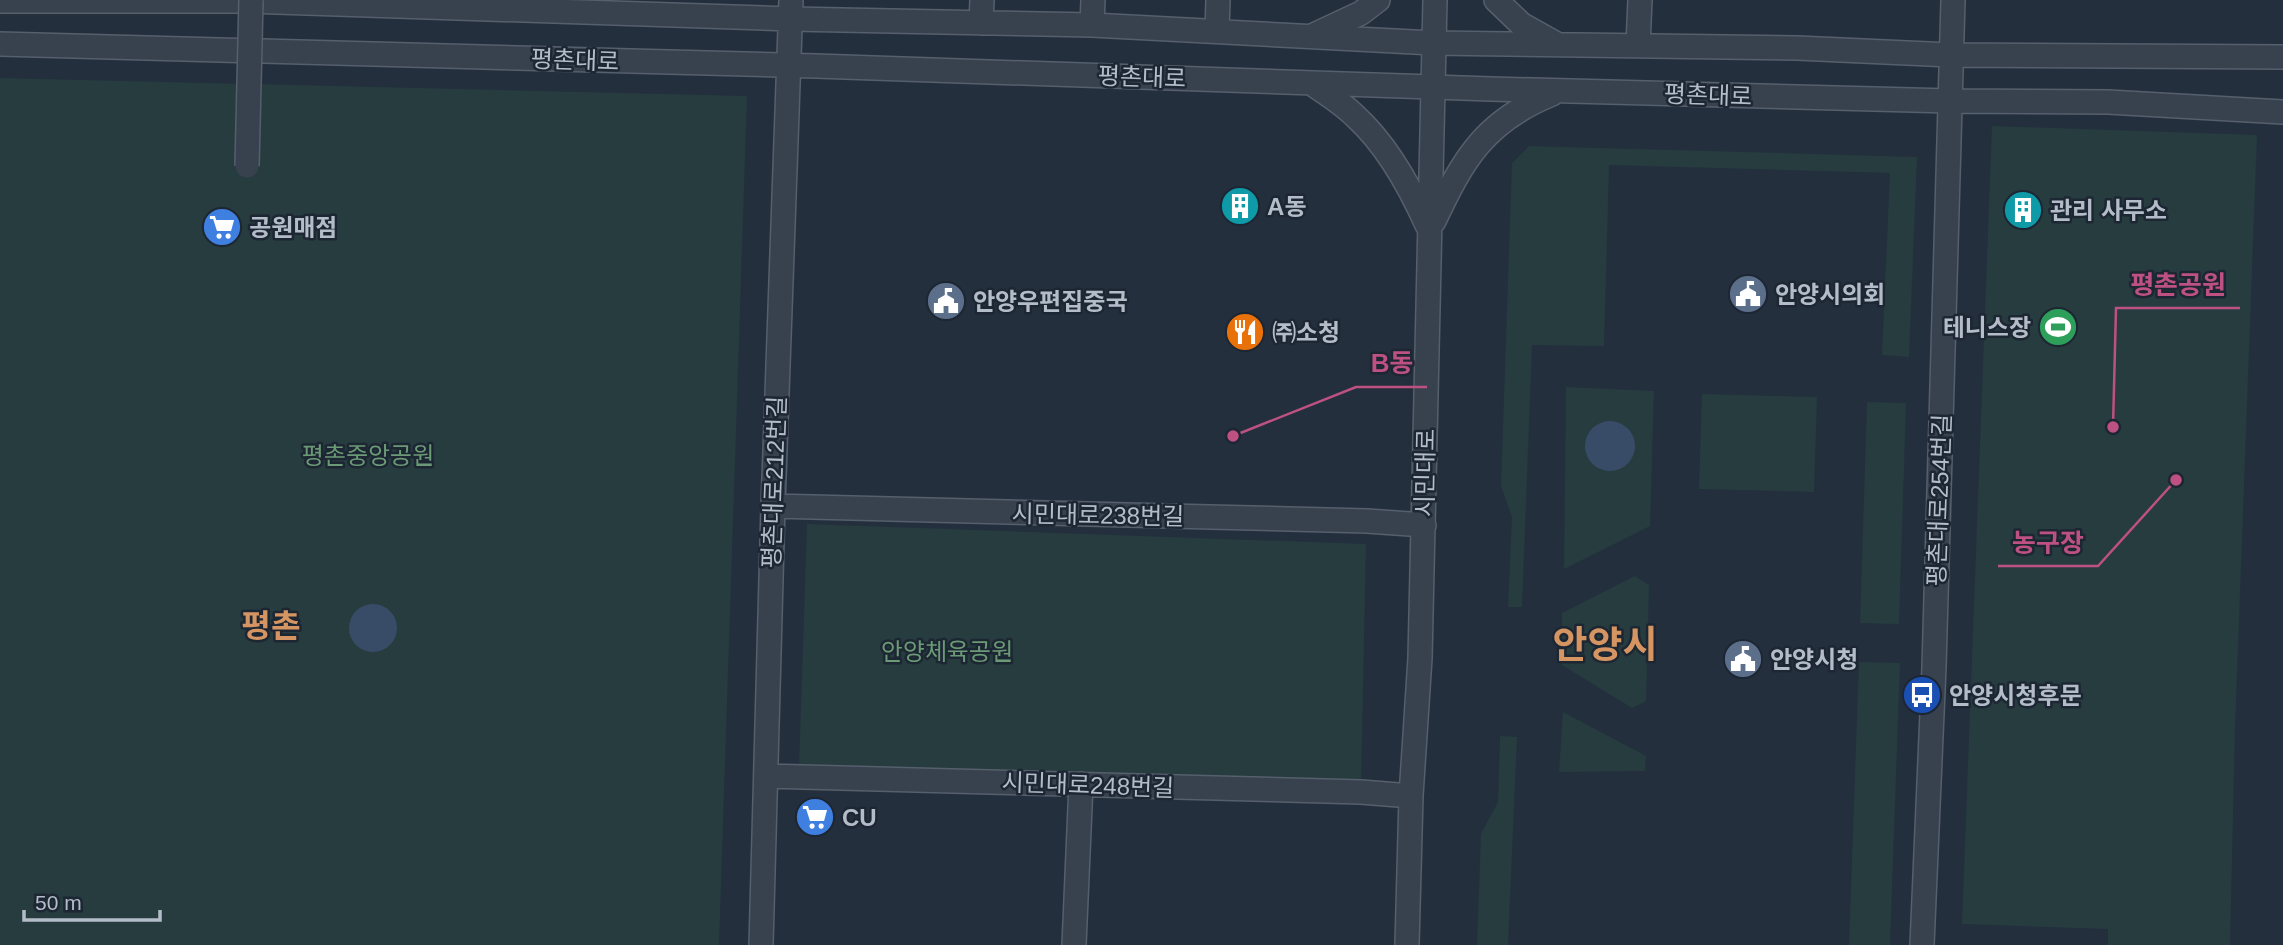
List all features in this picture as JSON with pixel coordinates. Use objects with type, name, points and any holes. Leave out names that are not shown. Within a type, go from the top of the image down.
[{"type":"street","points":[[247,166],[251,0]]},
{"type":"street","points":[[1092,26],[1093,0]]},
{"type":"street","points":[[1217,30],[1219,0]]},
{"type":"street","points":[[1312,36],[1361,13],[1378,0]]},
{"type":"street","name":"시민대로","points":[[1407,945],[1424,524],[1435,0]]},
{"type":"street","points":[[1496,0],[1521,24],[1558,44]]},
{"type":"street","points":[[1638,45],[1640,0]]},
{"type":"street","name":"평촌대로254번길","points":[[1922,945],[1934,667],[1953,0]]},
{"type":"street","name":"평촌대로","points":[[0,1],[250,1],[982,11],[1092,26],[1217,30],[1433,43],[1797,48],[1951,55],[2283,57]]},
{"type":"street","name":"평촌대로212번길","points":[[761,945],[791,10]]},
{"type":"street","name":"평촌대로","points":[[0,44],[789,66],[1432,88],[1950,102],[2108,102],[2283,112]]},
{"type":"street","points":[[1311,83],[1338,101],[1368,129],[1408,184],[1430,230]]},
{"type":"street","points":[[1430,230],[1454,178],[1467,157],[1493,128],[1529,103],[1558,91]]},
{"type":"street","name":"시민대로238번길","points":[[773,506],[1424,524]]},
{"type":"street","name":"시민대로248번길","points":[[766,776],[1361,792],[1411,796]]},
{"type":"street","points":[[1074,945],[1081,784]]},
{"type":"green space","name":"평촌중앙공원","points":[[0,78],[747,96],[719,945],[0,945]]},
{"type":"green space","points":[[1992,126],[2257,135],[2235,728],[2230,945],[2108,945],[2108,929],[1962,924]]},
{"type":"green space","points":[[1529,146],[1917,157],[1909,357],[1882,355],[1890,173],[1609,165],[1604,346],[1532,345],[1522,607],[1508,607],[1512,517],[1501,486],[1512,163]]},
{"type":"green space","points":[[1566,387],[1654,391],[1650,526],[1564,569]]},
{"type":"green space","points":[[1702,394],[1817,397],[1814,492],[1699,489]]},
{"type":"green space","points":[[1867,402],[1906,403],[1899,624],[1860,623]]},
{"type":"green space","name":"안양체육공원","points":[[807,524],[1366,544],[1361,785],[799,769]]},
{"type":"green space","points":[[1635,576],[1649,585],[1646,701],[1632,708],[1562,665],[1562,613]]},
{"type":"green space","points":[[1859,662],[1900,663],[1890,945],[1849,945]]},
{"type":"green space","points":[[1563,712],[1646,756],[1645,771],[1559,772]]},
{"type":"green space","points":[[1500,736],[1517,737],[1508,945],[1477,945],[1481,834],[1498,802]]},
{"type":"water","points":[[1600,422],[1620,422],[1634,436],[1634,456],[1620,470],[1600,470],[1586,456],[1586,436]]},
{"type":"water","points":[[373,604],[390,611],[397,628],[390,645],[373,652],[356,645],[349,628],[356,611]]},
{"type":"place","name":"A동","points":[[1240,206]]},
{"type":"place","name":"관리 사무소","points":[[2023,210]]},
{"type":"place","name":"공원매점","points":[[222,227]]},
{"type":"place","name":"안양시의회","points":[[1748,294]]},
{"type":"place","name":"안양우편집중국","points":[[946,301]]},
{"type":"place","name":"테니스장","points":[[2058,327]]},
{"type":"place","name":"㈜소청","points":[[1245,332]]},
{"type":"place","name":"평촌공원","points":[[2113,427]]},
{"type":"place","name":"B동","points":[[1233,436]]},
{"type":"place","name":"농구장","points":[[2176,480]]},
{"type":"place","name":"안양시청","points":[[1743,659]]},
{"type":"place","name":"안양시청후문","points":[[1922,695]]},
{"type":"place","name":"CU","points":[[815,817]]},
{"type":"district","name":"평촌","points":[[271,626]]},
{"type":"district","name":"안양시","points":[[1605,645]]}]
